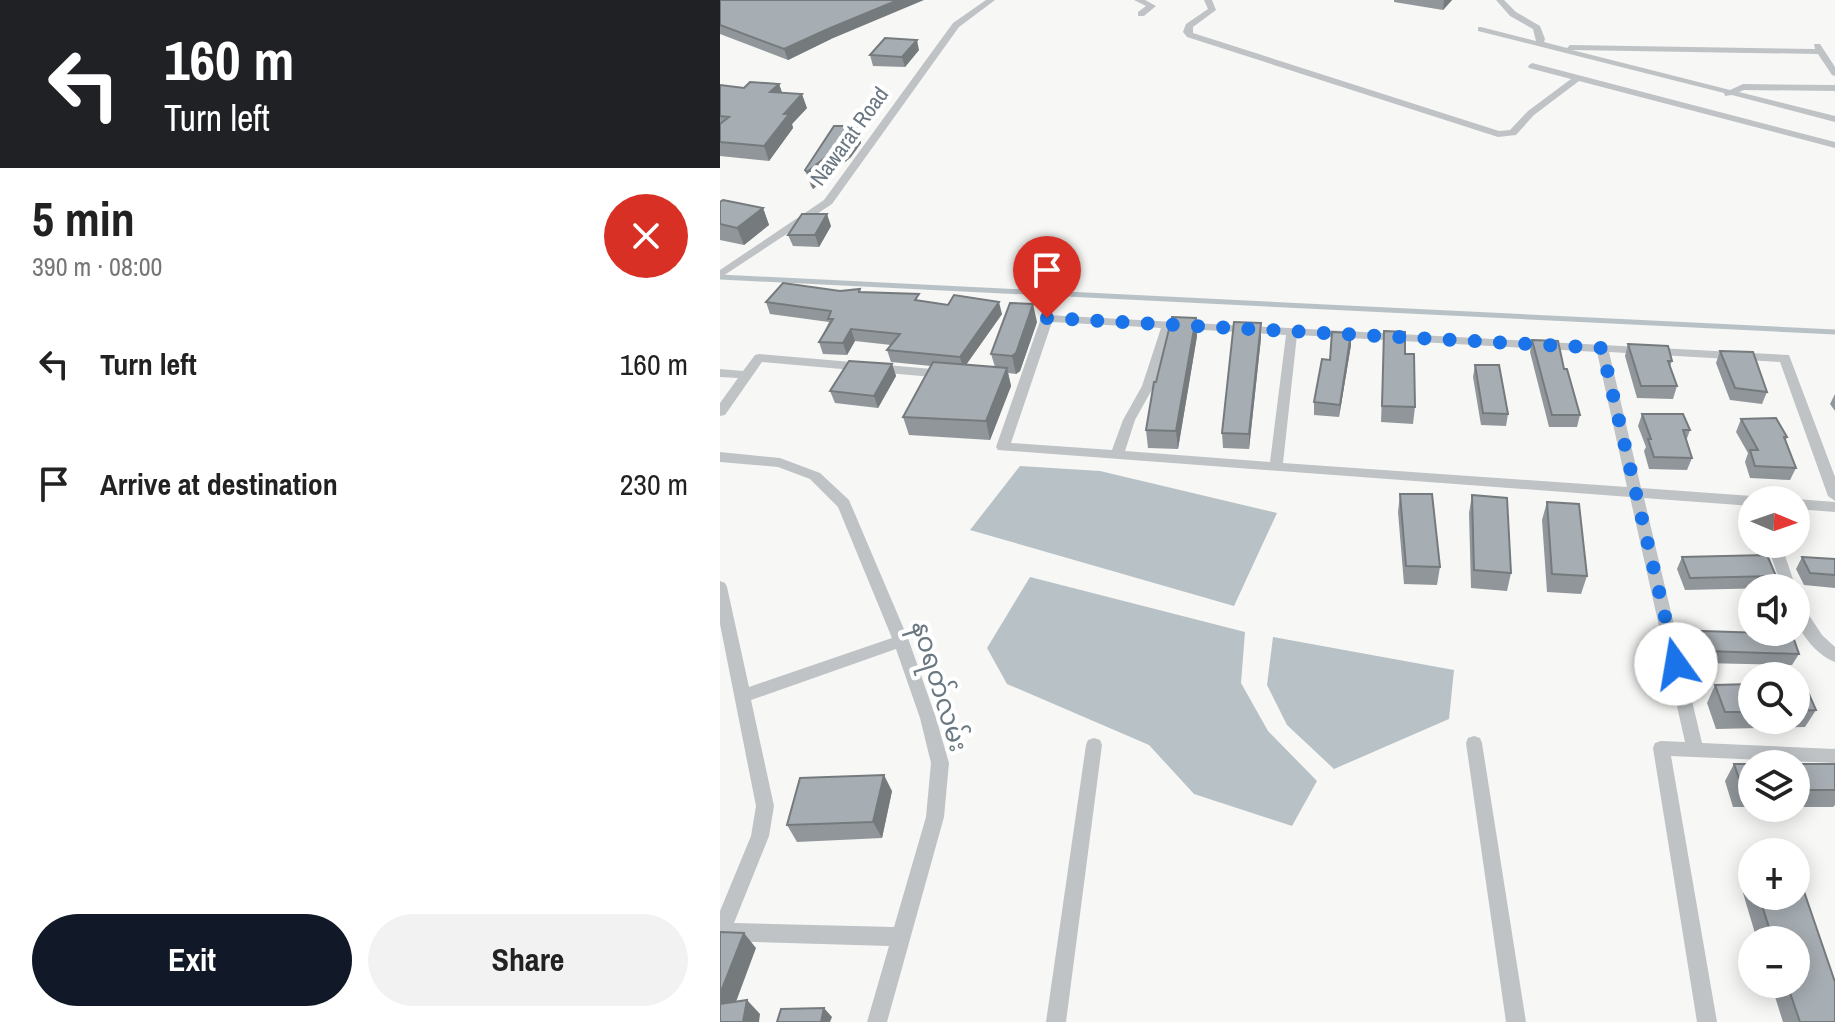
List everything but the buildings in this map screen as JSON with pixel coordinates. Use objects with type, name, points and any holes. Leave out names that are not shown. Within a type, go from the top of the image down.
[{"type":"street","name":"Nawarat Road","points":[[720,275],[828,202],[956,25],[991,0]]},
{"type":"street","points":[[1138,0],[1152,6],[1141,14]]},
{"type":"street","points":[[1208,0],[1212,10],[1189,26],[1187,32],[1190,35],[1498,134],[1513,133],[1531,113],[1577,78]]},
{"type":"street","points":[[1500,0],[1513,14],[1537,28],[1541,39],[1539,44]]},
{"type":"street","points":[[1481,29],[1835,119]]},
{"type":"street","points":[[1815,43],[1835,73]]},
{"type":"street","points":[[1563,50],[1577,46],[1821,52]]},
{"type":"street","points":[[1532,66],[1835,145]]},
{"type":"street","points":[[1728,94],[1743,87],[1835,88]]},
{"type":"street","points":[[1738,500],[1003,447],[1047,318],[1785,358],[1835,496]]},
{"type":"street","points":[[1117,455],[1129,420],[1148,386],[1168,324]]},
{"type":"street","points":[[1276,467],[1292,331]]},
{"type":"street","points":[[1602,348],[1695,749]]},
{"type":"street","points":[[720,412],[759,358],[963,375]]},
{"type":"street","points":[[720,373],[747,375]]},
{"type":"street","points":[[1010,379],[1026,381]]},
{"type":"street","name":"နဝရတ်လမ်း","points":[[720,457],[780,463],[815,476],[844,504],[901,641],[940,763],[935,817],[877,1022]]},
{"type":"street","points":[[1810,505],[1835,507]]},
{"type":"street","points":[[720,587],[765,806],[760,836],[720,932],[901,937]]},
{"type":"street","points":[[1810,629],[1835,656]]},
{"type":"street","points":[[742,696],[901,641]]},
{"type":"street","points":[[1474,743],[1516,1022]]},
{"type":"street","points":[[1056,1022],[1094,745]]},
{"type":"street","points":[[1707,1022],[1661,748],[1835,756]]},
{"type":"shaded area","points":[[1020,466],[1100,471],[1277,513],[1234,606],[970,530]]},
{"type":"shaded area","points":[[1030,577],[1245,632],[1241,683],[1268,731],[1317,781],[1292,826],[1194,794],[1149,745],[1007,684],[987,648]]},
{"type":"shaded area","points":[[1273,637],[1454,670],[1449,719],[1334,769],[1287,725],[1267,685]]},
{"type":"waterway","points":[[720,277],[1835,332]]},
{"type":"route","points":[[1047,318],[1602,348],[1676,664]]}]
